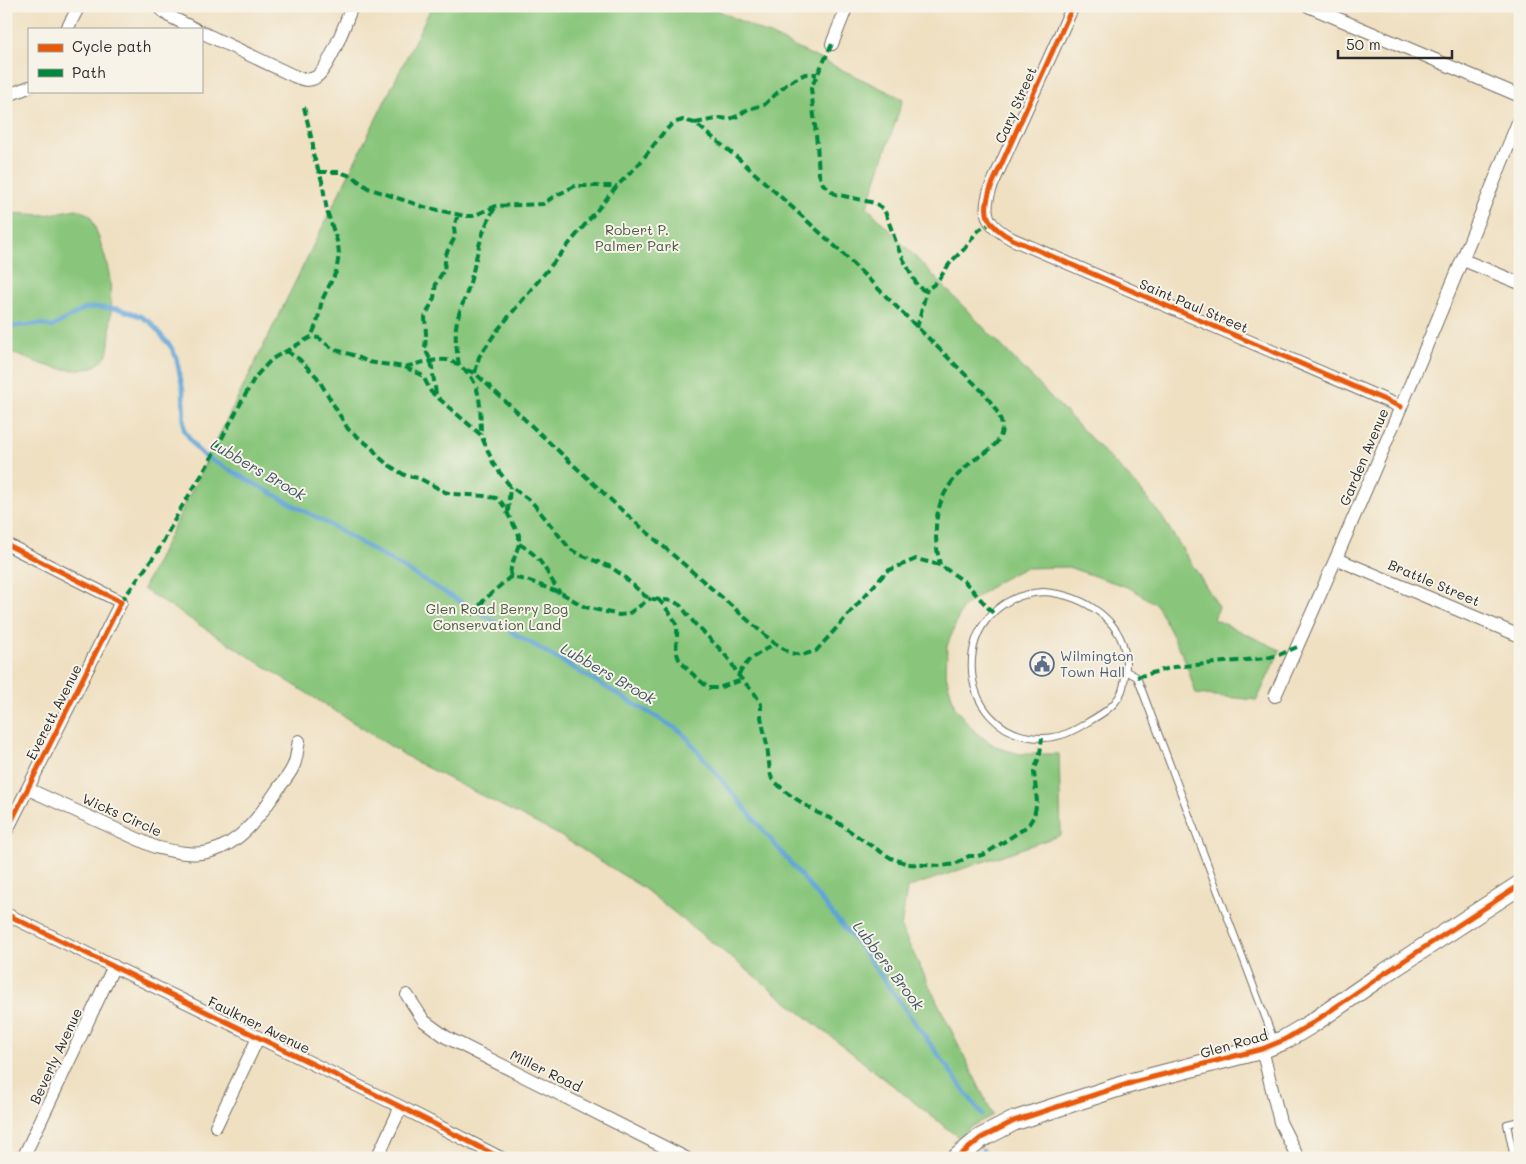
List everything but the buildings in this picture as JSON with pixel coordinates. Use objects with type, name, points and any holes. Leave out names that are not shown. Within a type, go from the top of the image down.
[{"type":"street","points":[[68,28],[79,6]]},
{"type":"street","points":[[157,6],[169,16],[193,28]]},
{"type":"street","points":[[202,32],[298,78],[314,79],[326,66],[352,6]]},
{"type":"street","points":[[832,44],[847,6]]},
{"type":"street","name":"Cary Street","points":[[986,215],[986,202],[991,188],[1073,6]]},
{"type":"street","points":[[1308,6],[1520,96]]},
{"type":"street","points":[[6,96],[28,86]]},
{"type":"street","name":"Garden Avenue","points":[[1275,696],[1337,559],[1463,260],[1520,117]]},
{"type":"street","name":"Saint Paul Street","points":[[986,215],[995,229],[1012,239],[1401,407]]},
{"type":"street","points":[[1463,260],[1517,282]]},
{"type":"street","name":"Everett Avenue","points":[[6,544],[121,602],[6,832]]},
{"type":"street","name":"Brattle Street","points":[[1337,559],[1520,636]]},
{"type":"street","name":"Wicks Circle","points":[[28,789],[155,847],[173,852],[208,852],[226,846],[242,834],[256,819],[294,767],[299,741]]},
{"type":"street","name":"Glen Road","points":[[957,1158],[981,1138],[1014,1121],[1134,1082],[1268,1047],[1311,1024],[1397,965],[1520,885]]},
{"type":"street","name":"Faulkner Avenue","points":[[6,914],[401,1107],[501,1158]]},
{"type":"street","name":"Beverly Avenue","points":[[23,1158],[114,966]]},
{"type":"street","name":"Miller Road","points":[[407,995],[424,1021],[446,1037],[686,1158]]},
{"type":"street","points":[[216,1126],[258,1038]]},
{"type":"street","points":[[1268,1047],[1280,1122],[1298,1158]]},
{"type":"street","points":[[377,1158],[401,1107]]},
{"type":"lane","points":[[1044,592],[1072,598],[1088,604],[1101,614],[1113,627],[1123,644],[1126,656],[1126,671],[1120,694],[1114,704],[1070,733],[1042,738],[1014,732],[991,716],[976,692],[971,664],[977,636],[993,613],[1026,594],[1044,592]]},
{"type":"lane","points":[[1126,671],[1137,678],[1268,1047]]},
{"type":"lane","points":[[1514,1158],[1507,1124],[1520,1121]]},
{"type":"green space","points":[[432,6],[709,6],[903,99],[867,207],[1139,488],[1162,517],[1219,607],[1214,619],[1280,650],[1257,700],[1196,694],[1185,660],[1157,605],[1130,588],[1068,567],[1024,568],[999,581],[962,608],[947,646],[946,675],[955,708],[976,733],[998,748],[1020,754],[1059,754],[1061,835],[907,888],[901,928],[993,1115],[972,1126],[958,1137],[642,887],[559,835],[414,761],[143,589]]},
{"type":"green space","points":[[76,209],[90,215],[99,238],[109,273],[111,307],[106,356],[91,368],[70,370],[48,366],[6,350],[6,213],[46,215]]},
{"type":"waterway","name":"Lubbers Brook","points":[[6,327],[40,324],[52,327],[84,309],[96,307],[119,309],[140,316],[150,322],[171,347],[176,357],[183,389],[184,430],[204,456],[332,526],[682,732],[860,947],[982,1115]]},
{"type":"waterway","name":"Lubbers Brook","points":[[983,1150],[984,1158]]},
{"type":"marked path","points":[[832,44],[811,88],[819,174],[823,184],[835,194],[875,203],[884,209],[900,253],[917,285],[923,290],[932,286],[939,279],[978,231],[991,224]]},
{"type":"marked path","points":[[695,123],[721,118],[729,119],[738,116],[748,109],[764,105],[788,83],[805,74],[817,74]]},
{"type":"marked path","points":[[304,107],[313,145],[313,154],[322,181],[327,211],[338,244],[339,255],[336,272],[322,300],[317,323],[311,337]]},
{"type":"marked path","points":[[475,373],[479,357],[496,332],[617,186],[639,164],[663,133],[673,123],[683,120],[695,123],[739,159],[838,249],[984,393],[995,408],[1002,425],[998,441],[992,448],[974,460],[952,482],[939,506],[936,534],[940,565]]},
{"type":"marked path","points":[[319,172],[340,172],[353,177],[368,188],[424,207],[465,216],[473,216],[496,206],[543,204],[575,186],[617,186]]},
{"type":"marked path","points":[[459,365],[456,342],[457,322],[485,227],[496,206]]},
{"type":"marked path","points":[[436,394],[431,361],[425,349],[425,317],[434,298],[436,283],[444,270],[446,254],[455,237],[454,227],[458,214]]},
{"type":"marked path","points":[[917,328],[927,289]]},
{"type":"marked path","points":[[121,602],[158,551],[255,377],[272,359],[311,337],[319,338],[333,349],[368,362],[405,367],[423,376],[431,392],[481,435],[494,465],[510,486],[532,502],[570,549],[611,567],[645,596],[653,599],[673,601],[680,605],[731,662],[738,675],[755,694],[761,704],[761,717],[772,779],[787,793],[818,813],[834,820],[891,858],[908,864],[942,866],[955,864],[969,856],[985,854],[1022,830],[1034,816],[1037,802],[1034,772],[1040,754],[1042,738]]},
{"type":"marked path","points":[[286,351],[299,359],[317,377],[348,429],[372,448],[387,464],[406,476],[419,478],[445,492],[496,498],[502,503],[519,535],[519,544],[510,577]]},
{"type":"marked path","points":[[405,367],[431,361],[450,360],[466,371],[476,387],[480,405],[481,435]]},
{"type":"marked path","points":[[467,370],[475,373],[626,514],[773,642],[790,653],[802,655],[816,651],[887,571],[916,559],[940,565],[965,582],[993,613]]},
{"type":"marked path","points":[[508,512],[510,486]]},
{"type":"marked path","points":[[519,544],[534,554],[560,593]]},
{"type":"marked path","points":[[472,615],[484,600],[510,577],[527,580],[563,594],[585,607],[619,615],[628,614],[651,598]]},
{"type":"marked path","points":[[658,599],[676,624],[677,651],[679,659],[684,666],[709,688],[718,688],[742,680]]},
{"type":"marked path","points":[[738,675],[749,660],[775,643]]},
{"type":"marked path","points":[[1137,677],[1174,667],[1267,658],[1297,647]]},
{"type":"cycle path","points":[[1073,6],[991,187],[987,212],[992,224],[1012,239],[1401,407]]},
{"type":"cycle path","points":[[6,544],[121,602],[6,832]]},
{"type":"cycle path","points":[[957,1158],[981,1138],[1014,1121],[1134,1082],[1262,1049],[1284,1040],[1520,885]]},
{"type":"cycle path","points":[[6,914],[401,1107],[501,1158]]},
{"type":"place","name":"Wilmington Town Hall","points":[[1042,664]]},
{"type":"park label","name":"Robert P. Palmer Park","points":[[637,238]]},
{"type":"park label","name":"Glen Road Berry Bog Conservation Land","points":[[497,618]]}]
